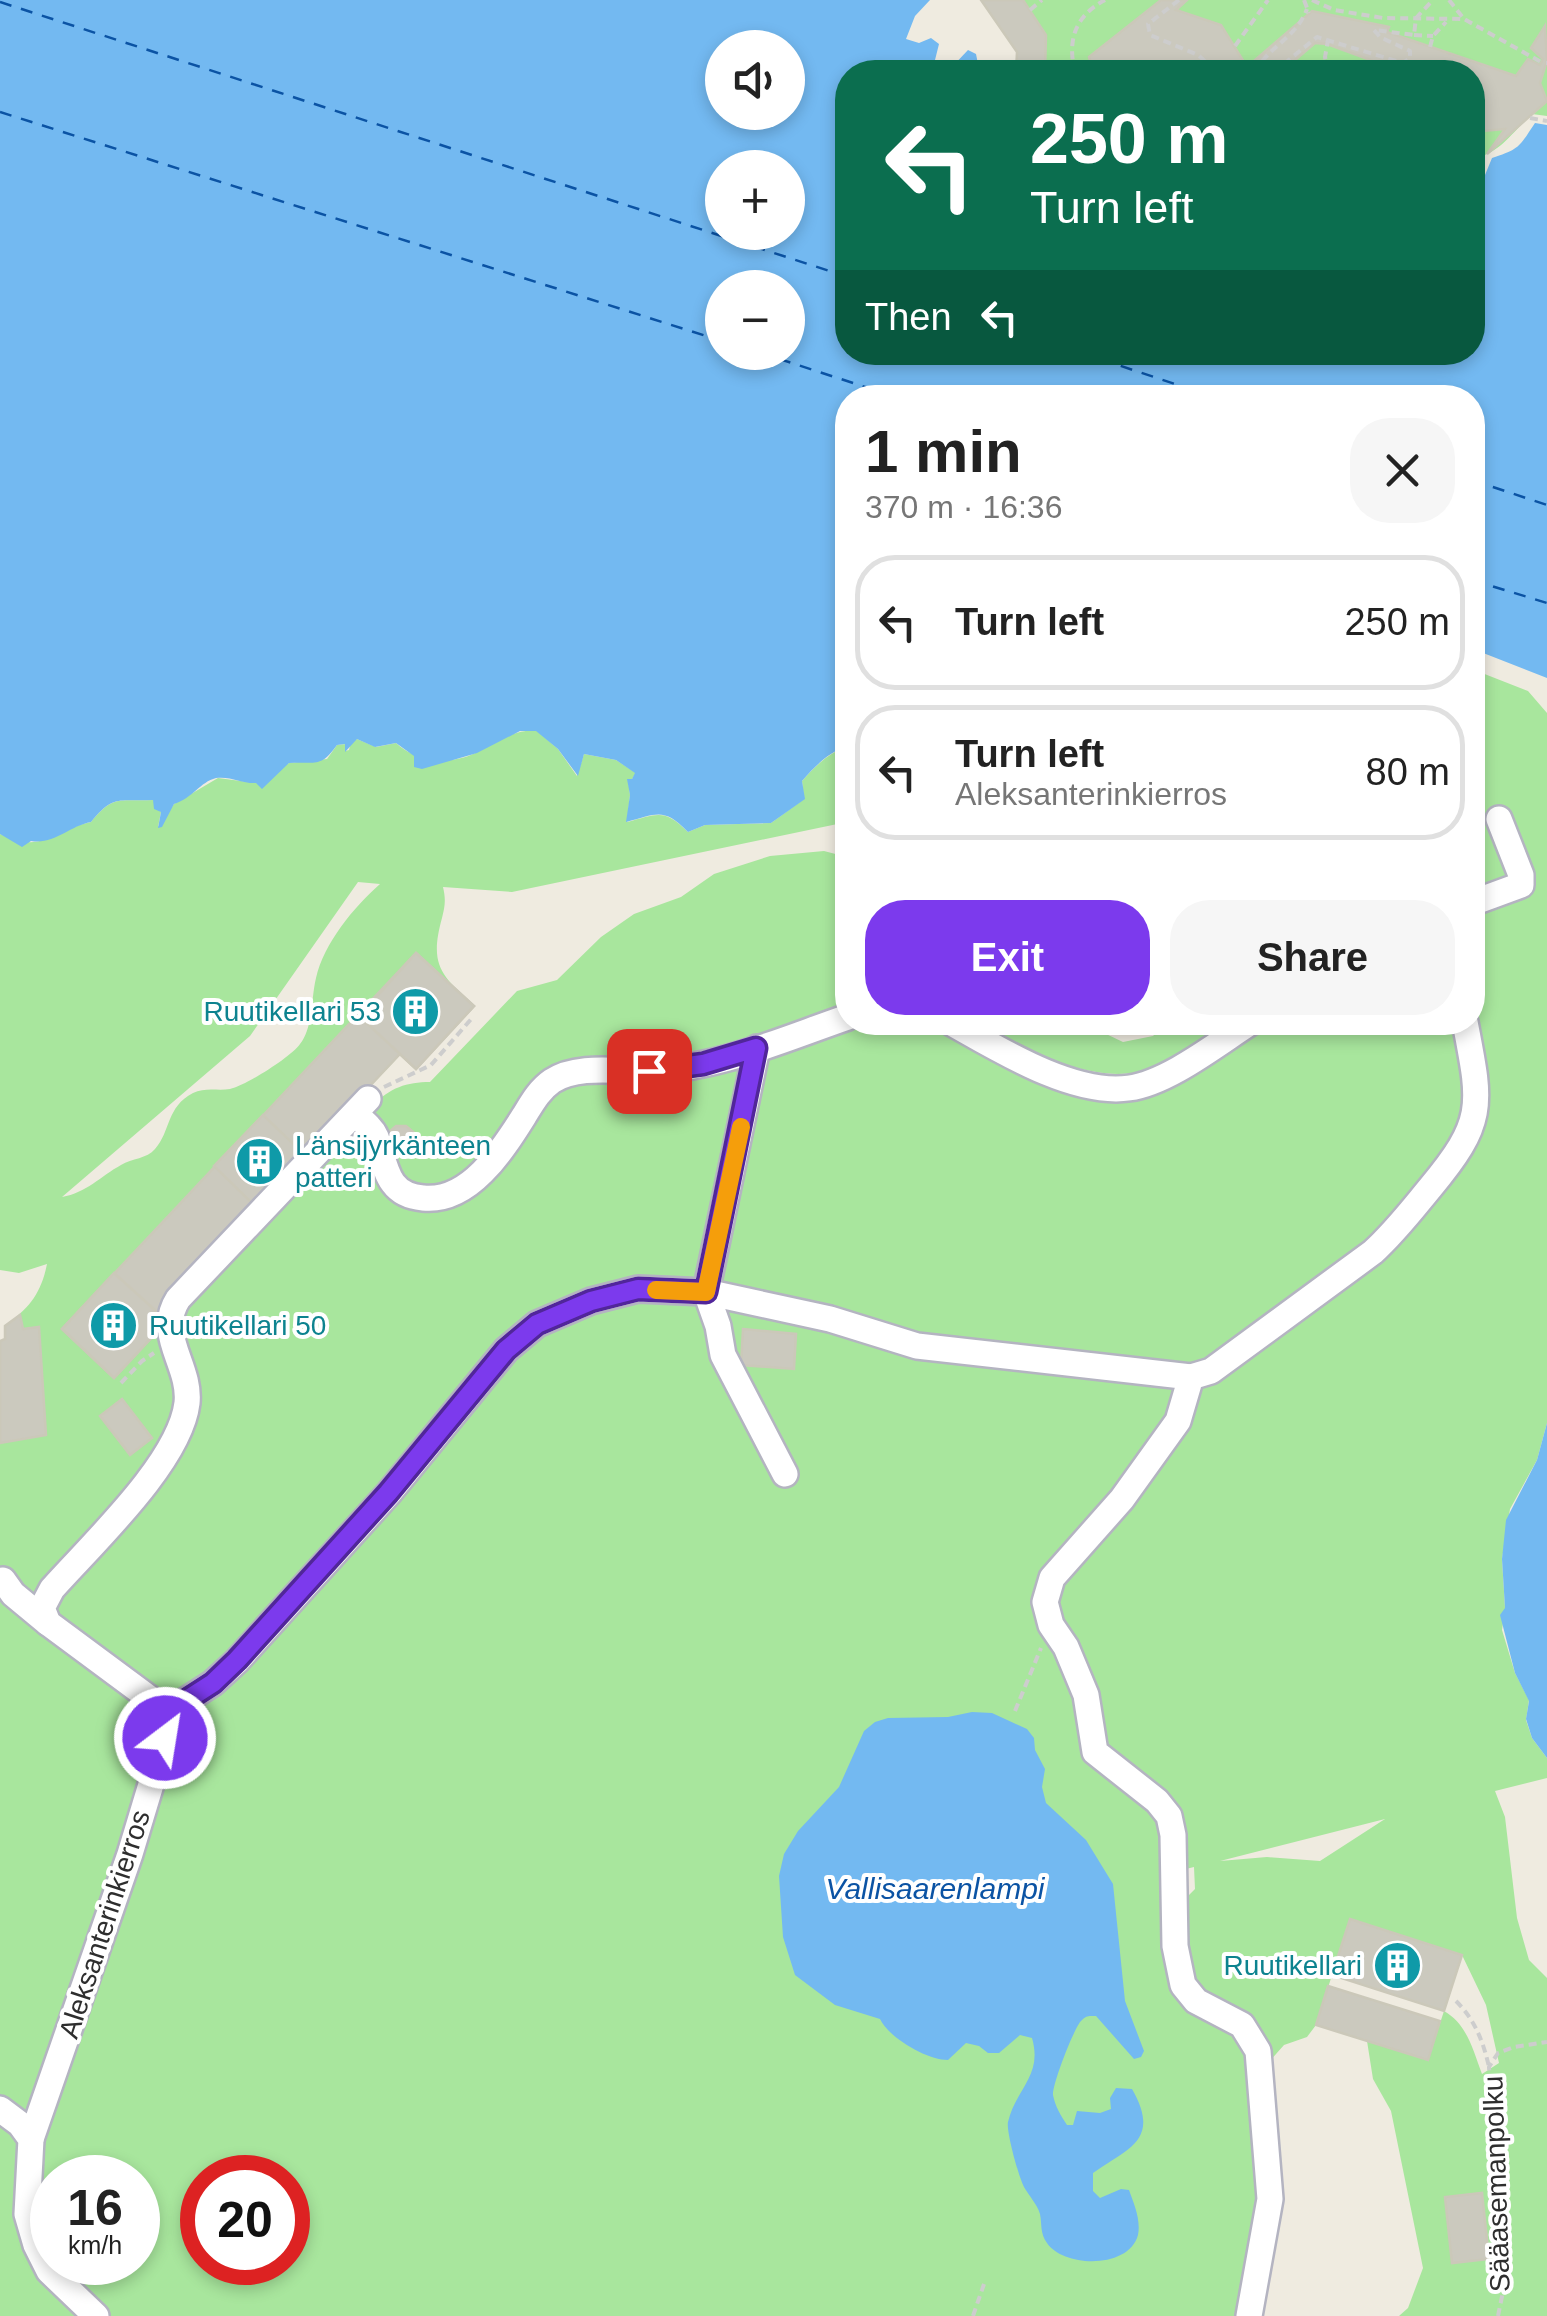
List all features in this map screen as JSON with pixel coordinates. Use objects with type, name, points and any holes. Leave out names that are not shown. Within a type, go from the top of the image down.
[{"type":"lane","points":[[1485,898],[1521,885],[1521,874],[1499,819]]},
{"type":"lane","points":[[48,1623],[42,1608],[46,1598],[150,1478],[184,1416],[187,1389],[173,1346],[169,1318],[178,1299],[362,1107],[375,1134],[383,1167],[396,1187],[415,1197],[441,1199],[484,1170],[538,1094],[558,1077],[588,1071],[678,1070],[835,1022]]},
{"type":"lane","points":[[971,1035],[1051,1073],[1099,1087],[1130,1088],[1158,1078],[1229,1035]]},
{"type":"lane","points":[[2,1580],[48,1623],[168,1712],[213,1683],[237,1660],[388,1493],[506,1350],[537,1324],[591,1301],[638,1289],[706,1292],[830,1319],[917,1346],[1191,1377],[1212,1371],[1373,1252],[1397,1230],[1461,1150],[1470,1132],[1476,1094],[1467,1035]]},
{"type":"lane","points":[[756,1048],[706,1292],[723,1354],[785,1474]]},
{"type":"lane","points":[[1191,1377],[1178,1421],[1122,1499],[1052,1578],[1045,1602],[1051,1625],[1066,1647],[1086,1694],[1095,1752],[1169,1816],[1173,1834],[1176,1946],[1183,1984],[1196,2001],[1242,2026],[1258,2050],[1270,2199],[1249,2316]]},
{"type":"lane","name":"Aleksanterinkierros","points":[[96,2316],[49,2271],[36,2245],[27,2214],[31,2139],[130,1854],[165,1738],[168,1712]]},
{"type":"lane","points":[[0,2109],[20,2124],[31,2139]]},
{"type":"path","points":[[1030,10],[1040,0]]},
{"type":"path","points":[[1179,0],[1152,18],[1148,24],[1150,35],[1204,60]]},
{"type":"path","points":[[1236,46],[1268,0]]},
{"type":"path","points":[[1263,60],[1298,28],[1308,11],[1304,0]]},
{"type":"path","points":[[1312,0],[1334,10],[1383,18],[1464,19]]},
{"type":"path","points":[[1414,34],[1416,18],[1432,0]]},
{"type":"path","points":[[1449,0],[1464,19],[1545,63]]},
{"type":"path","points":[[1072,60],[1073,33],[1080,18],[1100,1]]},
{"type":"path","points":[[1430,47],[1433,36],[1447,20]]},
{"type":"path","points":[[1408,60],[1410,51],[1374,30],[1433,36]]},
{"type":"path","points":[[1289,60],[1317,37],[1394,60]]},
{"type":"path","points":[[1325,60],[1328,40]]},
{"type":"path","points":[[1530,118],[1547,121]]},
{"type":"path","points":[[362,1107],[390,1083],[431,1065],[473,1018]]},
{"type":"path","points":[[121,1384],[142,1360],[173,1346]]},
{"type":"path","points":[[1015,1711],[1051,1625]]},
{"type":"path","points":[[1456,2001],[1469,2014],[1489,2067]]},
{"type":"path","name":"Sääasemanpolku","points":[[1498,2316],[1505,2282],[1504,2253],[1493,2155],[1489,2067],[1498,2053],[1547,2042]]},
{"type":"path","points":[[974,2316],[984,2284]]},
{"type":"green space","points":[[1023,0],[1547,0],[1547,116],[1532,114],[1499,147],[1485,155],[1485,60],[1045,60],[1046,35]]},
{"type":"green space","points":[[1485,674],[1528,691],[1547,713],[1547,1423],[1537,1460],[1510,1509],[1502,1559],[1502,1630],[1515,1673],[1529,1700],[1526,1720],[1532,1738],[1547,1758],[1547,1778],[1495,1791],[1505,1817],[1517,1918],[1529,1960],[1547,1978],[1547,2316],[1399,2316],[1408,2308],[1423,2268],[1391,2111],[1373,2079],[1367,2041],[1428,2060],[1444,2011],[1464,2030],[1482,2074],[1499,2063],[1486,2005],[1462,1955],[1350,1919],[1316,2025],[1307,2037],[1284,2045],[1268,2063],[1259,2026],[1211,1998],[1190,1966],[1183,1901],[1195,1889],[1194,1867],[1165,1874],[1197,2013],[1247,2046],[1259,2194],[1237,2302],[1238,2316],[0,2316],[0,1341],[5,1339],[5,1326],[37,1292],[47,1264],[19,1273],[0,1270],[0,834],[38,842],[91,822],[112,803],[125,800],[153,800],[161,812],[158,827],[174,804],[218,778],[256,783],[289,763],[327,759],[337,745],[346,744],[345,751],[349,750],[351,742],[357,739],[376,747],[396,743],[416,755],[448,760],[474,754],[508,736],[536,730],[558,749],[577,776],[584,754],[616,760],[636,773],[628,779],[627,822],[660,815],[673,819],[688,832],[705,825],[771,823],[804,799],[802,781],[835,752],[835,825],[512,892],[443,887],[445,903],[438,934],[438,958],[446,977],[474,1006],[416,1069],[400,1055],[171,1298],[181,1387],[173,1420],[111,1511],[16,1610],[42,1636],[51,1607],[184,1437],[177,1317],[252,1235],[355,1136],[366,1140],[434,1210],[555,1089],[835,1027],[835,1035],[960,1035],[1090,1096],[1203,1066],[1249,1035],[1485,1035]],"holes":[[[358,882],[380,884],[350,915],[326,952],[316,978],[307,1030],[295,1050],[237,1087],[193,1093],[173,1112],[152,1152],[121,1165],[79,1192],[62,1197],[250,1036]],[[1385,1819],[1320,1861],[1267,1857],[1220,1861]]]},
{"type":"green space","points":[[824,851],[835,854],[835,1013],[699,1061],[569,1066],[448,1189],[408,1188],[379,1132],[374,1105],[380,1099],[399,1087],[430,1082],[517,991],[557,980],[601,937],[634,914],[681,897],[714,874],[770,856]]},
{"type":"green space","points":[[997,1035],[1108,1035],[1123,1042],[1154,1035],[1211,1035],[1165,1064],[1132,1073],[1085,1070]]},
{"type":"water","points":[[0,0],[930,0],[915,16],[906,39],[919,43],[931,38],[939,44],[935,60],[835,60],[835,365],[1485,365],[1485,175],[1492,158],[1518,146],[1535,123],[1547,125],[1547,678],[1485,654],[1485,385],[835,385],[835,752],[802,781],[805,799],[771,823],[705,825],[688,832],[673,819],[660,815],[626,822],[630,795],[627,779],[635,773],[616,760],[584,754],[578,776],[558,749],[536,731],[520,731],[477,753],[422,769],[414,767],[414,756],[396,743],[375,747],[357,739],[345,752],[345,744],[337,745],[321,761],[289,763],[262,789],[256,783],[210,780],[174,804],[162,827],[158,828],[161,812],[154,809],[153,800],[125,800],[112,803],[91,822],[54,838],[31,841],[22,847],[0,834]]},
{"type":"water","points":[[968,50],[976,54],[977,60],[959,60]]},
{"type":"water","points":[[1547,1423],[1547,1758],[1532,1738],[1526,1719],[1529,1701],[1515,1673],[1500,1615],[1505,1608],[1502,1559],[1506,1520],[1537,1460]]},
{"type":"water","name":"Vallisaarenlampi","points":[[992,1713],[1027,1729],[1045,1769],[1042,1787],[1046,1803],[1086,1840],[1113,1884],[1125,2001],[1144,2051],[1134,2059],[1096,2016],[1086,2017],[1069,2045],[1053,2095],[1067,2125],[1073,2125],[1077,2111],[1100,2113],[1111,2109],[1110,2098],[1116,2088],[1132,2089],[1140,2106],[1143,2120],[1137,2141],[1093,2173],[1093,2191],[1100,2198],[1121,2189],[1129,2190],[1138,2218],[1138,2235],[1132,2246],[1110,2259],[1081,2260],[1055,2251],[1045,2240],[1039,2210],[1022,2182],[1008,2122],[1034,2062],[1032,2038],[1020,2035],[999,2053],[988,2053],[966,2043],[948,2060],[920,2052],[900,2040],[880,2019],[835,2005],[795,1975],[783,1937],[779,1876],[784,1854],[798,1831],[839,1787],[864,1731],[888,1718],[948,1717]]},
{"type":"building","points":[[981,0],[1023,0],[1046,35],[1045,60],[1017,60],[1017,52]]},
{"type":"building","points":[[1161,0],[1187,0],[1176,10],[1221,25],[1243,60],[1090,60]]},
{"type":"building","points":[[1312,11],[1389,27],[1387,32],[1469,60],[1370,60],[1315,43],[1295,60],[1255,60]]},
{"type":"building","points":[[1545,26],[1547,61],[1540,83],[1547,101],[1487,154],[1505,129],[1485,131],[1485,65],[1516,76],[1528,59],[1540,65],[1543,59],[1531,48]]},
{"type":"building","name":"Länsijyrkänteen patteri","points":[[416,953],[474,1006],[416,1069],[400,1054],[157,1312],[167,1321],[114,1378],[62,1329]]},
{"type":"building","name":"Ruutikellari 53","points":[[416,953],[474,1006],[416,1069],[359,1016]]},
{"type":"building","points":[[263,1115],[305,1155],[256,1207],[214,1166]]},
{"type":"building","points":[[396,1126],[406,1126],[417,1135],[394,1155],[387,1134]]},
{"type":"building","name":"Ruutikellari 50","points":[[114,1273],[167,1321],[114,1378],[62,1329]]},
{"type":"building","points":[[20,1315],[23,1329],[39,1327],[46,1435],[0,1443],[0,1341],[5,1339],[5,1326]]},
{"type":"building","points":[[743,1329],[796,1334],[794,1369],[741,1365]]},
{"type":"building","points":[[122,1399],[152,1438],[130,1455],[100,1416]]},
{"type":"building","name":"Ruutikellari","points":[[1350,1919],[1462,1955],[1444,2011],[1332,1975]]},
{"type":"building","points":[[1328,1986],[1440,2021],[1428,2060],[1316,2025]]},
{"type":"building","points":[[1482,2193],[1489,2259],[1452,2263],[1445,2197]]},
{"type":"ferry route","points":[[0,2],[835,273]]},
{"type":"ferry route","points":[[0,112],[705,336]]},
{"type":"ferry route","points":[[1118,365],[1178,385]]},
{"type":"ferry route","points":[[805,367],[859,385]]},
{"type":"ferry route","points":[[1485,484],[1547,505]]},
{"type":"ferry route","points":[[1485,584],[1547,603]]},
{"type":"slow traffic","points":[[656,1290],[706,1292],[741,1127]]},
{"type":"place","name":"Ruutikellari 53","points":[[416,1011]]},
{"type":"place","name":"Länsijyrkänteen patteri","points":[[260,1161]]},
{"type":"place","name":"Ruutikellari 50","points":[[114,1325]]},
{"type":"place","name":"Ruutikellari","points":[[1397,1965]]},
{"type":"route","points":[[165,1738],[168,1712],[213,1683],[237,1660],[388,1493],[506,1350],[537,1324],[591,1301],[638,1289],[706,1292],[756,1048],[678,1070],[649,1071]]}]
